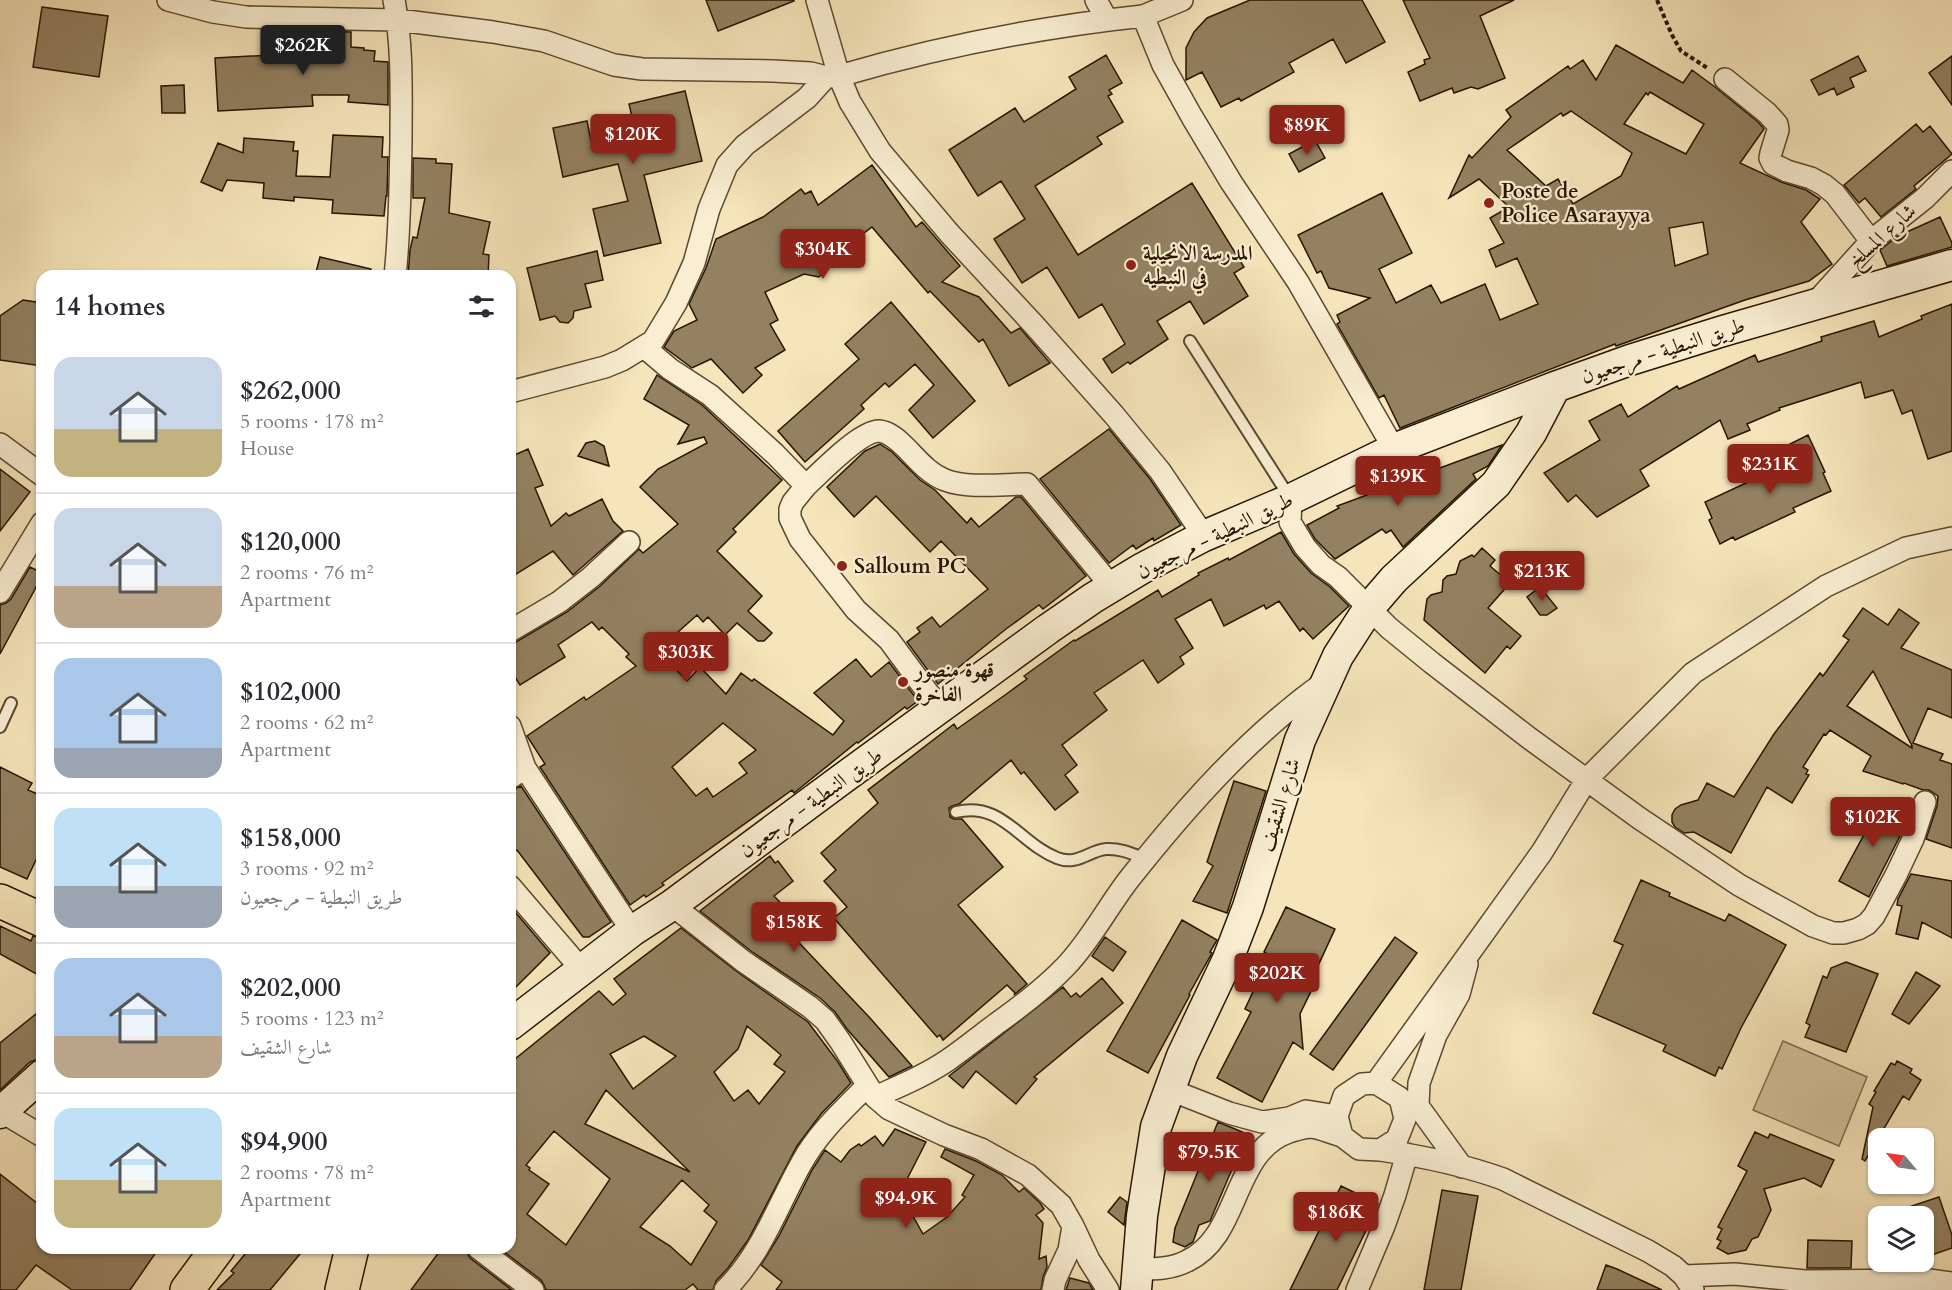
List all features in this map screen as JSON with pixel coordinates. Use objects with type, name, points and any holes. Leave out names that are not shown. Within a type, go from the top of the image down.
[{"type":"main road","name":"طريق النبطية - مرجعيون","points":[[516,1020],[632,931],[672,905],[1048,629],[1112,587],[1204,536],[1291,499],[1394,449],[1555,387],[1640,357],[1815,303],[1952,265]]},
{"type":"main road","name":"شارع الشقيف","points":[[1137,1279],[1142,1216],[1150,1159],[1156,1127],[1168,1089],[1228,959],[1265,856],[1300,740],[1338,656],[1368,608],[1394,579],[1496,484],[1530,433],[1555,387]]},
{"type":"main road","points":[[0,900],[36,918]]},
{"type":"main road","points":[[1,1113],[36,1081]]},
{"type":"main road","points":[[187,1290],[214,1254]]},
{"type":"main road","points":[[342,1290],[351,1254]]},
{"type":"street","points":[[168,0],[213,12],[246,17],[396,10],[525,37],[614,65],[642,69],[773,70],[833,77],[956,46],[1143,16],[1182,0]]},
{"type":"street","points":[[816,0],[833,77],[880,151],[949,233],[1114,415],[1160,471],[1204,536]]},
{"type":"street","points":[[1096,0],[1107,20]]},
{"type":"street","points":[[396,10],[401,63],[401,106],[400,231],[396,270]]},
{"type":"street","points":[[1143,16],[1163,65],[1192,117],[1230,182],[1298,282],[1394,449]]},
{"type":"street","points":[[516,390],[605,367],[653,341],[676,303],[694,262],[709,209],[727,165],[745,145],[833,77]]},
{"type":"street","points":[[1725,79],[1778,124],[1770,158],[1773,164],[1824,185],[1835,194],[1871,241]]},
{"type":"street","name":"شارع المسلخ","points":[[1815,303],[1871,241],[1925,198],[1952,171]]},
{"type":"street","points":[[644,347],[670,369],[710,395],[775,454],[806,486]]},
{"type":"street","points":[[940,709],[889,640],[856,610],[800,539],[790,518],[793,502],[806,486],[848,448],[871,433],[885,432],[893,436],[928,471],[943,480],[963,485],[1027,484],[1112,587]]},
{"type":"street","points":[[0,444],[36,471]]},
{"type":"street","points":[[1291,499],[1290,522],[1305,547],[1321,565],[1338,577],[1389,628],[1529,738],[1639,819],[1739,885],[1813,926],[1833,933],[1844,933],[1867,924],[1874,916],[1896,875],[1913,839],[1925,802]]},
{"type":"street","points":[[0,592],[36,533]]},
{"type":"street","points":[[1376,1083],[1542,852],[1587,779],[1694,673],[1826,586],[1906,548],[1952,538]]},
{"type":"street","points":[[516,628],[559,602],[590,578],[629,542]]},
{"type":"street","points":[[724,1290],[734,1281],[758,1247],[802,1162],[816,1142],[871,1092],[901,1086],[947,1060],[1009,1015],[1066,966],[1087,941],[1125,884],[1216,776],[1328,679]]},
{"type":"street","points":[[517,773],[632,931]]},
{"type":"street","points":[[516,893],[582,970]]},
{"type":"street","points":[[672,905],[743,961],[825,1020],[871,1092],[889,1109],[944,1136],[981,1149],[1028,1175],[1061,1205],[1074,1226],[1089,1260],[1108,1290]]},
{"type":"street","points":[[1380,1150],[1397,1139],[1436,1035],[1459,994],[1470,951]]},
{"type":"street","points":[[1342,1136],[1337,1116],[1344,1096],[1362,1084],[1376,1083],[1400,1098],[1462,1167]]},
{"type":"street","points":[[1168,1089],[1229,1113],[1262,1122],[1289,1118],[1306,1111],[1337,1116]]},
{"type":"street","points":[[1,1113],[36,1133]]},
{"type":"street","points":[[1137,1279],[1158,1269],[1189,1261],[1212,1242],[1252,1163],[1266,1146],[1277,1136],[1312,1127],[1342,1136],[1359,1149],[1407,1154],[1482,1171],[1648,1251],[1673,1266],[1689,1283],[1929,1280],[1952,1283]]},
{"type":"street","points":[[1357,1290],[1384,1226],[1407,1154]]},
{"type":"street","points":[[1053,1290],[1055,1280],[1069,1250],[1074,1226]]},
{"type":"street","points":[[486,1254],[533,1290]]},
{"type":"lane","points":[[1190,341],[1291,499]]},
{"type":"lane","points":[[0,727],[11,703]]},
{"type":"lane","points":[[956,812],[986,811],[1045,852],[1059,859],[1072,861],[1105,849],[1126,851],[1146,859]]},
{"type":"path","points":[[1657,0],[1681,51],[1725,79]]},
{"type":"shaded area","points":[[1783,1041],[1867,1077],[1839,1146],[1753,1110]]},
{"type":"building","points":[[706,0],[794,0],[794,1],[718,31]]},
{"type":"building","points":[[1250,0],[1362,0],[1385,42],[1346,63],[1333,39],[1289,63],[1294,72],[1241,101],[1239,98],[1221,107],[1202,72],[1186,80],[1186,48],[1194,32],[1207,18]]},
{"type":"building","points":[[1403,0],[1514,0],[1480,16],[1505,78],[1478,89],[1471,87],[1454,93],[1452,88],[1420,101],[1408,72],[1425,64],[1424,60],[1430,58]]},
{"type":"building","points":[[42,7],[108,16],[99,77],[33,67]]},
{"type":"building","points":[[311,31],[351,32],[351,47],[375,51],[374,61],[388,62],[388,105],[348,102],[349,95],[312,95],[313,106],[218,111],[215,58],[310,53]]},
{"type":"building","points":[[1616,45],[1683,83],[1692,70],[1715,87],[1764,129],[1740,163],[1781,182],[1806,190],[1820,199],[1801,222],[1832,264],[1809,281],[1745,300],[1616,346],[1615,344],[1400,428],[1384,395],[1379,398],[1337,324],[1340,322],[1337,315],[1370,298],[1329,288],[1321,271],[1317,273],[1298,235],[1382,193],[1412,253],[1379,269],[1396,303],[1431,285],[1441,303],[1485,284],[1500,320],[1538,304],[1517,258],[1496,267],[1489,250],[1504,243],[1490,218],[1509,207],[1479,179],[1449,198],[1469,155],[1472,158],[1511,117],[1506,110],[1568,66],[1570,69],[1583,60],[1596,80]],"holes":[[[1650,92],[1704,124],[1686,154],[1624,124],[1646,93],[1648,95]],[[1571,111],[1632,153],[1621,176],[1573,204],[1558,179],[1546,186],[1507,150],[1561,113],[1563,116]],[[1703,222],[1708,254],[1675,266],[1669,228]]]},
{"type":"building","points":[[1106,55],[1122,83],[1109,90],[1112,94],[1108,96],[1123,122],[1097,137],[1102,144],[1035,186],[1078,255],[1192,183],[1244,267],[1234,273],[1248,296],[1204,324],[1190,301],[1157,321],[1168,339],[1112,373],[1103,359],[1125,344],[1102,304],[1079,318],[1047,267],[1022,283],[994,239],[1025,219],[1001,181],[978,196],[949,150],[1015,108],[1024,122],[1076,89],[1069,77]]},
{"type":"building","points":[[1858,56],[1866,71],[1850,78],[1854,87],[1837,95],[1834,88],[1819,95],[1811,80]]},
{"type":"building","points":[[1952,56],[1952,105],[1929,73]]},
{"type":"building","points":[[184,85],[185,113],[162,113],[161,86]]},
{"type":"building","points":[[685,91],[702,161],[644,175],[661,243],[604,256],[593,209],[628,201],[618,164],[563,177],[553,128],[587,121],[591,141],[635,130],[629,104]]},
{"type":"building","points":[[1916,124],[1923,132],[1930,126],[1952,154],[1914,186],[1916,189],[1881,217],[1865,198],[1859,203],[1844,185]]},
{"type":"building","points":[[333,135],[383,137],[382,157],[388,157],[384,216],[332,213],[333,200],[294,197],[294,201],[263,198],[264,183],[227,180],[222,191],[201,182],[218,143],[243,153],[244,138],[294,142],[293,151],[298,151],[296,176],[330,177]]},
{"type":"building","points":[[1315,140],[1325,158],[1299,172],[1289,154]]},
{"type":"building","points":[[413,158],[436,159],[436,163],[452,164],[449,213],[490,222],[483,254],[489,255],[488,270],[408,270],[410,250],[413,237],[417,238],[425,198],[413,198]]},
{"type":"building","points":[[872,165],[916,227],[922,222],[960,266],[942,282],[979,297],[1011,333],[1020,328],[1050,363],[1009,386],[983,339],[979,342],[930,291],[928,293],[872,227],[864,233],[828,244],[830,257],[828,267],[819,277],[804,274],[765,292],[778,320],[770,324],[785,350],[755,368],[762,375],[743,393],[711,359],[692,368],[664,347],[674,331],[697,320],[689,304],[706,268],[716,239],[763,217],[801,189],[805,194],[811,191],[818,205]]},
{"type":"building","points":[[1940,217],[1952,247],[1887,266],[1880,250],[1898,236]]},
{"type":"building","points":[[597,251],[603,280],[585,284],[591,307],[574,311],[573,318],[568,323],[560,322],[555,316],[540,320],[527,268]]},
{"type":"building","points":[[320,257],[371,269],[371,270],[317,270]]},
{"type":"building","points":[[23,300],[36,302],[36,365],[0,360],[0,316]]},
{"type":"building","points":[[891,302],[975,401],[933,438],[909,410],[934,385],[915,364],[889,387],[885,383],[861,405],[864,409],[805,462],[778,431],[859,359],[845,344]]},
{"type":"building","points":[[1952,304],[1952,451],[1928,459],[1912,410],[1902,414],[1893,390],[1865,398],[1861,382],[1779,408],[1780,410],[1747,424],[1750,430],[1728,439],[1720,420],[1640,470],[1649,486],[1597,517],[1576,495],[1568,502],[1544,473],[1600,440],[1589,421],[1621,404],[1628,417],[1677,386],[1679,389],[1755,355],[1758,362],[1822,341],[1821,337],[1874,321],[1879,337],[1922,319],[1921,316]]},
{"type":"building","points":[[657,375],[702,405],[782,480],[733,529],[736,532],[717,551],[762,596],[748,611],[772,633],[764,641],[758,641],[737,623],[725,635],[708,617],[703,622],[697,615],[658,650],[687,681],[700,667],[726,694],[741,673],[752,681],[754,679],[833,735],[844,721],[814,693],[856,659],[871,677],[889,662],[918,701],[907,709],[905,707],[857,742],[794,793],[792,790],[662,883],[664,885],[630,905],[540,767],[545,764],[527,736],[584,697],[586,700],[636,666],[626,657],[629,654],[602,627],[599,630],[592,622],[558,645],[565,657],[520,685],[516,679],[516,642],[567,612],[599,587],[639,549],[643,553],[678,524],[640,487],[658,469],[707,443],[704,437],[678,444],[689,425],[644,399]],"holes":[[[723,723],[756,750],[739,763],[747,773],[713,797],[707,788],[696,796],[672,767]]]},
{"type":"building","points":[[1109,429],[1150,479],[1181,525],[1136,549],[1133,545],[1109,563],[1040,479]]},
{"type":"building","points":[[1808,435],[1831,491],[1793,508],[1795,512],[1735,540],[1733,537],[1720,544],[1709,520],[1712,518],[1705,502],[1793,461],[1786,446]]},
{"type":"building","points":[[595,441],[604,446],[609,466],[578,456],[586,443]]},
{"type":"building","points":[[880,444],[892,452],[920,480],[935,490],[967,523],[971,518],[979,527],[1016,497],[1021,497],[1086,576],[1043,609],[1039,605],[1006,629],[938,684],[907,642],[920,632],[917,628],[932,617],[940,627],[988,589],[941,541],[930,552],[876,496],[854,517],[827,487],[865,451]]},
{"type":"building","points":[[1502,445],[1488,466],[1473,474],[1476,479],[1403,547],[1391,530],[1386,533],[1382,529],[1335,559],[1315,539],[1307,525],[1339,508],[1337,506]]},
{"type":"building","points":[[528,449],[543,485],[535,488],[551,526],[566,513],[569,516],[602,499],[613,521],[623,531],[573,575],[553,551],[516,574],[516,454]]},
{"type":"building","points":[[0,469],[30,492],[0,531]]},
{"type":"building","points":[[1281,532],[1294,554],[1311,573],[1330,587],[1349,606],[1313,639],[1303,628],[1300,631],[1279,601],[1266,609],[1264,605],[1224,626],[1211,599],[1175,619],[1193,648],[1180,657],[1184,664],[1158,683],[1143,660],[1094,693],[1107,710],[1062,745],[1077,765],[1065,775],[1078,792],[1055,810],[1024,772],[1021,774],[1011,760],[959,804],[949,808],[950,817],[962,819],[1003,867],[958,905],[1027,984],[1014,995],[1015,993],[1007,985],[943,1040],[940,1035],[937,1037],[834,918],[847,907],[824,881],[836,870],[821,853],[878,803],[868,790],[954,724],[957,729],[1027,679],[1024,676],[1074,640],[1158,590],[1162,597],[1199,575],[1198,573],[1228,558],[1229,560]]},
{"type":"building","points":[[1482,548],[1495,560],[1490,566],[1510,583],[1488,608],[1521,636],[1510,649],[1507,646],[1485,673],[1424,620],[1427,599],[1431,595],[1442,592],[1443,580],[1447,576],[1456,574],[1460,561],[1472,555],[1474,557]]},
{"type":"building","points":[[30,567],[36,570],[36,587],[0,654],[0,605],[11,599]]},
{"type":"building","points":[[1540,587],[1557,608],[1547,615],[1540,615],[1527,597]]},
{"type":"building","points":[[1863,608],[1888,625],[1899,609],[1919,623],[1901,648],[1952,670],[1952,718],[1928,708],[1913,743],[1943,754],[1940,760],[1952,764],[1952,848],[1926,839],[1938,796],[1929,790],[1863,771],[1871,756],[1830,730],[1826,735],[1824,734],[1803,767],[1808,770],[1806,774],[1809,775],[1792,803],[1767,787],[1731,853],[1694,832],[1684,833],[1675,827],[1672,815],[1675,809],[1698,800],[1707,783],[1734,797],[1774,734],[1820,673],[1823,676],[1849,640],[1843,636]],"holes":[[[1873,671],[1912,748],[1847,706]]]},
{"type":"building","points":[[0,767],[32,783],[28,790],[36,793],[36,860],[27,879],[0,867]]},
{"type":"building","points":[[1234,781],[1266,791],[1227,913],[1193,901],[1213,866],[1207,862]]},
{"type":"building","points":[[521,786],[611,922],[589,937],[583,937],[516,851],[516,788]]},
{"type":"building","points":[[1867,801],[1906,819],[1901,834],[1869,897],[1839,881],[1867,829],[1856,824]]},
{"type":"building","points":[[770,856],[775,863],[778,861],[793,881],[774,896],[798,921],[788,931],[912,1066],[889,1077],[835,1012],[820,998],[751,951],[700,911]]},
{"type":"building","points":[[1911,874],[1952,881],[1952,938],[1922,922],[1918,939],[1896,934],[1902,906],[1897,905],[1898,899]]},
{"type":"building","points":[[1641,880],[1670,893],[1669,896],[1725,921],[1729,914],[1786,945],[1741,1028],[1722,1069],[1719,1067],[1715,1076],[1663,1051],[1666,1045],[1593,1013],[1623,945],[1614,941]]},
{"type":"building","points":[[1286,907],[1335,929],[1311,981],[1315,983],[1300,1014],[1303,1049],[1293,1042],[1262,1102],[1217,1078],[1251,1012],[1245,1009],[1270,955],[1264,952]]},
{"type":"building","points":[[516,913],[550,953],[516,987]]},
{"type":"building","points":[[1182,920],[1217,940],[1148,1073],[1107,1051]]},
{"type":"building","points":[[0,926],[31,941],[33,936],[36,937],[36,974],[0,954]]},
{"type":"building","points":[[681,928],[736,971],[808,1022],[851,1083],[821,1114],[797,1146],[748,1240],[716,1281],[713,1290],[698,1290],[693,1284],[685,1290],[546,1290],[541,1280],[507,1254],[516,1254],[516,1058],[599,991],[613,1005],[626,994],[614,979]],"holes":[[[747,1026],[781,1055],[774,1064],[785,1072],[759,1104],[748,1090],[734,1101],[714,1072],[738,1049]],[[644,1036],[676,1056],[633,1089],[610,1054]],[[606,1090],[690,1172],[585,1124]],[[554,1131],[610,1179],[566,1245],[527,1214],[549,1184],[529,1170],[530,1168],[526,1165]],[[682,1180],[709,1205],[704,1211],[717,1222],[691,1265],[670,1246],[640,1227]]]},
{"type":"building","points":[[1105,937],[1126,952],[1113,971],[1092,956]]},
{"type":"building","points":[[1395,937],[1417,953],[1333,1070],[1310,1054]]},
{"type":"building","points":[[1846,962],[1878,974],[1846,1052],[1805,1037],[1810,1025],[1806,1023],[1823,976],[1827,978],[1831,968]]},
{"type":"building","points":[[1916,972],[1940,986],[1909,1024],[1892,1014]]},
{"type":"building","points":[[1102,978],[1123,1003],[1034,1077],[1037,1079],[1016,1104],[976,1071],[963,1088],[949,1076],[1063,987],[1071,997],[1076,993],[1080,997]]},
{"type":"building","points":[[36,1014],[36,1060],[30,1062],[0,1090],[0,1043]]},
{"type":"building","points":[[1897,1061],[1912,1069],[1910,1073],[1921,1080],[1909,1100],[1903,1096],[1884,1128],[1869,1128],[1873,1107],[1869,1104],[1876,1092],[1874,1091],[1891,1063],[1895,1065]]},
{"type":"building","points":[[1218,1122],[1247,1134],[1210,1221],[1199,1225],[1193,1242],[1185,1247],[1173,1242],[1175,1228]]},
{"type":"building","points":[[895,1129],[926,1142],[900,1193],[923,1234],[947,1217],[965,1197],[962,1195],[974,1175],[941,1157],[945,1149],[976,1161],[1002,1175],[1019,1192],[1024,1188],[1040,1203],[1044,1209],[1036,1215],[1043,1223],[1039,1259],[1046,1256],[1047,1267],[1041,1290],[776,1290],[782,1282],[761,1265],[825,1150],[841,1162],[850,1150],[859,1144],[861,1146],[875,1136],[883,1146]]},
{"type":"building","points":[[1868,1131],[1868,1156],[1865,1161],[1862,1159]]},
{"type":"building","points":[[1755,1132],[1768,1138],[1770,1134],[1834,1160],[1821,1187],[1804,1178],[1764,1189],[1771,1210],[1758,1237],[1752,1239],[1746,1250],[1728,1254],[1717,1248],[1721,1241],[1717,1239],[1722,1229],[1718,1227],[1747,1171],[1738,1166]]},
{"type":"building","points":[[0,1174],[36,1202],[36,1254],[155,1254],[130,1290],[72,1290],[36,1265],[16,1290],[0,1290]]},
{"type":"building","points":[[1341,1186],[1378,1204],[1337,1290],[1290,1290]]},
{"type":"building","points":[[1442,1190],[1478,1196],[1461,1290],[1424,1290]]},
{"type":"building","points":[[1120,1197],[1127,1202],[1124,1225],[1108,1212]]},
{"type":"building","points":[[1939,1197],[1952,1235],[1952,1248],[1934,1254],[1934,1206],[1912,1206]]},
{"type":"building","points":[[1808,1240],[1852,1241],[1851,1268],[1807,1268]]},
{"type":"building","points":[[245,1254],[300,1254],[270,1290],[217,1290],[234,1273],[231,1271]]},
{"type":"building","points":[[438,1254],[468,1254],[470,1258],[512,1290],[411,1290]]},
{"type":"building","points":[[1606,1265],[1617,1269],[1662,1290],[1597,1290]]},
{"type":"building","points":[[1070,1278],[1089,1283],[1093,1290],[1066,1290]]},
{"type":"place","name":"Poste de Police Asarayya","points":[[1489,203]]},
{"type":"place","name":"المدرسة الانجيلية في النبطيه","points":[[1131,265]]},
{"type":"place","name":"Salloum PC","points":[[842,566]]},
{"type":"place","name":"قهوة منصور الفاخرة","points":[[903,682]]}]
